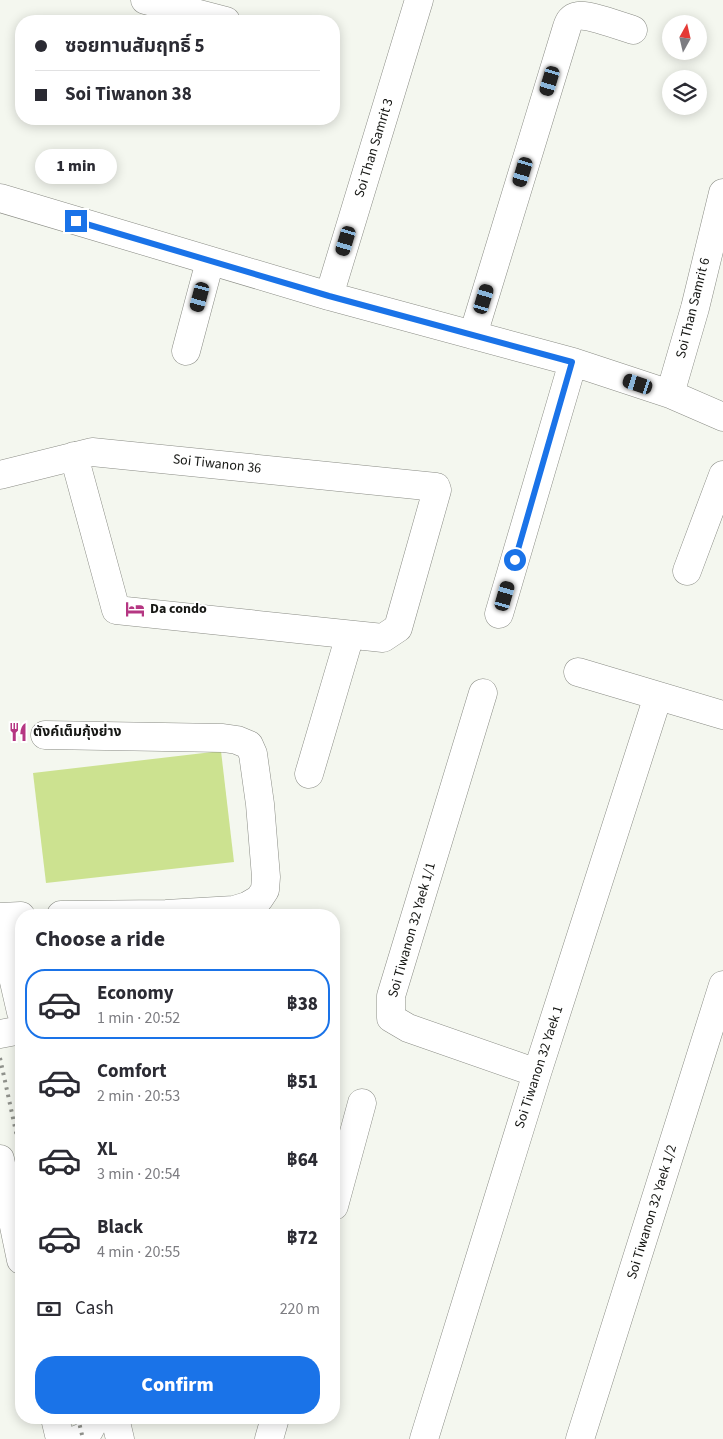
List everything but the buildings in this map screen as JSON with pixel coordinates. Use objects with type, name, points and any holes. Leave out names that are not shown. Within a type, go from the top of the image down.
[{"type":"street","points":[[145,0],[203,15]]},
{"type":"street","name":"Soi Than Samrit 3","points":[[329,296],[419,0]]},
{"type":"street","points":[[473,335],[570,19],[578,16],[588,17],[633,30]]},
{"type":"street","name":"Soi Than Samrit 6","points":[[670,394],[694,308],[716,249],[723,193]]},
{"type":"street","points":[[0,198],[329,296],[572,362],[670,394],[723,417]]},
{"type":"street","points":[[186,351],[210,261]]},
{"type":"street","points":[[499,614],[572,362]]},
{"type":"street","name":"Soi Tiwanon 36","points":[[0,475],[92,452],[436,487],[437,490],[398,628],[383,638],[350,635]]},
{"type":"street","points":[[74,456],[116,610],[350,635],[309,774]]},
{"type":"street","points":[[687,571],[723,475]]},
{"type":"street","points":[[578,672],[723,714]]},
{"type":"street","name":"Soi Tiwanon 32 Yaek 1/1","points":[[483,693],[391,996],[391,1018],[408,1028],[537,1073]]},
{"type":"street","name":"Soi Tiwanon 32 Yaek 1","points":[[424,1439],[537,1073],[658,696]]},
{"type":"street","points":[[46,735],[223,738],[237,740],[249,745],[253,754],[260,804],[266,877],[265,890],[259,900],[238,909]]},
{"type":"street","points":[[0,917],[15,916]]},
{"type":"street","points":[[0,921],[15,986]]},
{"type":"street","name":"Soi Tiwanon 32 Yaek 1/2","points":[[580,1439],[723,985]]},
{"type":"street","points":[[0,1034],[15,1031]]},
{"type":"street","points":[[340,1184],[362,1103]]},
{"type":"street","points":[[0,1160],[15,1231]]},
{"type":"street","points":[[56,1424],[60,1439]]},
{"type":"street","points":[[78,1439],[86,1436],[93,1424]]},
{"type":"street","points":[[116,1424],[120,1439]]},
{"type":"street","points":[[269,1439],[273,1424]]},
{"type":"railway","points":[[0,1058],[15,1127]]},
{"type":"railway","points":[[79,1424],[83,1439]]},
{"type":"place","name":"Da condo","points":[[135,609]]},
{"type":"place","name":"ตังค์เต็มกุ้งย่าง","points":[[18,732]]},
{"type":"route","points":[[76,221],[329,296],[572,362],[515,560]]}]
